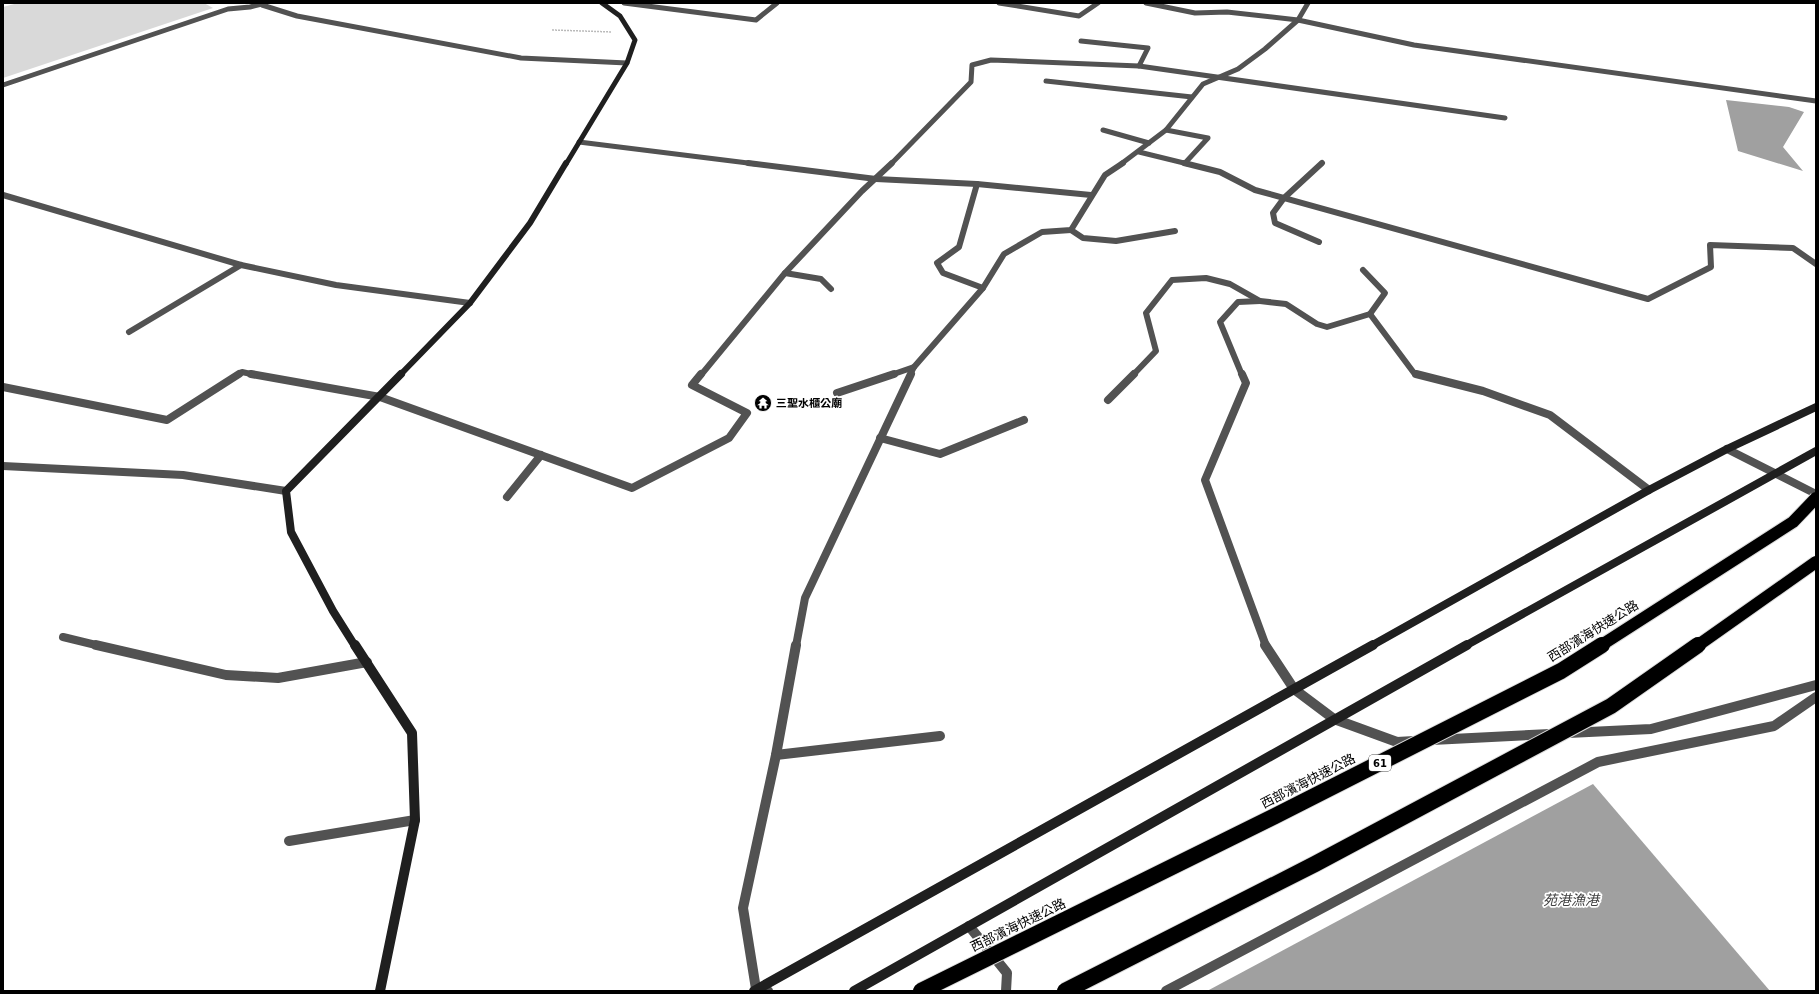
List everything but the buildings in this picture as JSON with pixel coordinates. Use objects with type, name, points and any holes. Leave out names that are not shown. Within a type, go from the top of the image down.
[{"type":"highway","name":"西部濱海快速公路","points":[[921,991],[1275,816],[1561,671],[1793,522],[1816,498]]},
{"type":"highway","points":[[1065,991],[1316,864],[1611,706],[1816,562]]},
{"type":"street","points":[[286,491],[380,397],[470,303],[530,223],[627,63],[635,40],[620,16],[602,3]]},
{"type":"street","points":[[624,3],[756,20],[777,3]]},
{"type":"street","points":[[999,3],[1080,16],[1098,3]]},
{"type":"street","points":[[1146,3],[1196,13],[1228,12],[1298,20],[1414,45],[1816,101]]},
{"type":"street","points":[[1071,230],[1105,175],[1139,152],[1166,130],[1203,84],[1238,69],[1260,53],[1298,20],[1308,3]]},
{"type":"street","points":[[3,85],[228,9],[264,4],[297,16],[521,58],[627,63]]},
{"type":"street","points":[[1081,41],[1148,48],[1139,66]]},
{"type":"street","points":[[3,387],[167,420],[242,372],[380,397],[632,488],[728,438],[747,413],[692,385],[785,274],[862,191],[876,179],[971,82],[972,64],[991,60],[1139,66],[1505,118]]},
{"type":"street","points":[[1046,81],[1192,97]]},
{"type":"street","points":[[1102,130],[1149,143]]},
{"type":"street","points":[[1166,130],[1208,138],[1186,163]]},
{"type":"street","points":[[579,142],[876,179],[977,184],[1092,195]]},
{"type":"street","points":[[1139,152],[1220,172],[1255,190],[1648,299],[1711,267],[1710,245],[1793,248],[1816,264]]},
{"type":"street","points":[[1319,242],[1275,222],[1273,213],[1284,198],[1322,163]]},
{"type":"street","points":[[977,184],[959,247],[937,263],[943,273],[983,288]]},
{"type":"street","points":[[3,195],[241,265],[336,286],[470,303]]},
{"type":"street","points":[[1175,231],[1116,241],[1083,238],[1071,230],[1042,232],[1004,254],[983,288],[914,367],[805,598],[776,755],[743,908],[757,991],[1649,490],[1727,449],[1816,407]]},
{"type":"street","points":[[129,332],[241,265]]},
{"type":"street","points":[[1363,270],[1380,286],[1385,293],[1370,314],[1338,325],[1327,327],[1317,324],[1286,304],[1260,301],[1238,302],[1220,322],[1246,383],[1205,480],[1266,647],[1294,690],[1334,719],[1397,742],[1651,729],[1816,685]]},
{"type":"street","points":[[785,274],[821,280],[832,289]]},
{"type":"street","points":[[1108,400],[1156,351],[1146,312],[1172,280],[1206,278],[1230,284],[1260,301]]},
{"type":"street","points":[[1370,314],[1414,373],[1483,391],[1550,415],[1649,490]]},
{"type":"street","points":[[837,393],[914,367]]},
{"type":"street","points":[[880,438],[940,454],[1024,420]]},
{"type":"street","points":[[1727,449],[1816,494]]},
{"type":"street","points":[[854,991],[1334,719],[1776,475],[1816,451]]},
{"type":"street","points":[[508,497],[541,455]]},
{"type":"street","points":[[3,466],[183,475],[286,491]]},
{"type":"street","points":[[286,491],[291,532],[334,611],[412,733],[415,820],[380,991]]},
{"type":"street","points":[[63,637],[226,676],[278,678],[367,662]]},
{"type":"street","points":[[1166,991],[1598,762],[1774,726],[1816,697]]},
{"type":"street","points":[[776,755],[940,736]]},
{"type":"street","points":[[289,841],[415,820]]},
{"type":"street","points":[[968,926],[1007,973],[1006,991]]},
{"type":"path","points":[[552,30],[631,33]]},
{"type":"shaded area","points":[[18,3],[204,3],[213,8],[3,78],[3,7]]},
{"type":"water","points":[[1726,100],[1789,107],[1804,112],[1783,147],[1803,171],[1738,151]]},
{"type":"water","name":"苑港漁港","points":[[1593,784],[1770,991],[1207,991]]},
{"type":"place","name":"三聖水櫃公廟","points":[[763,403]]}]
